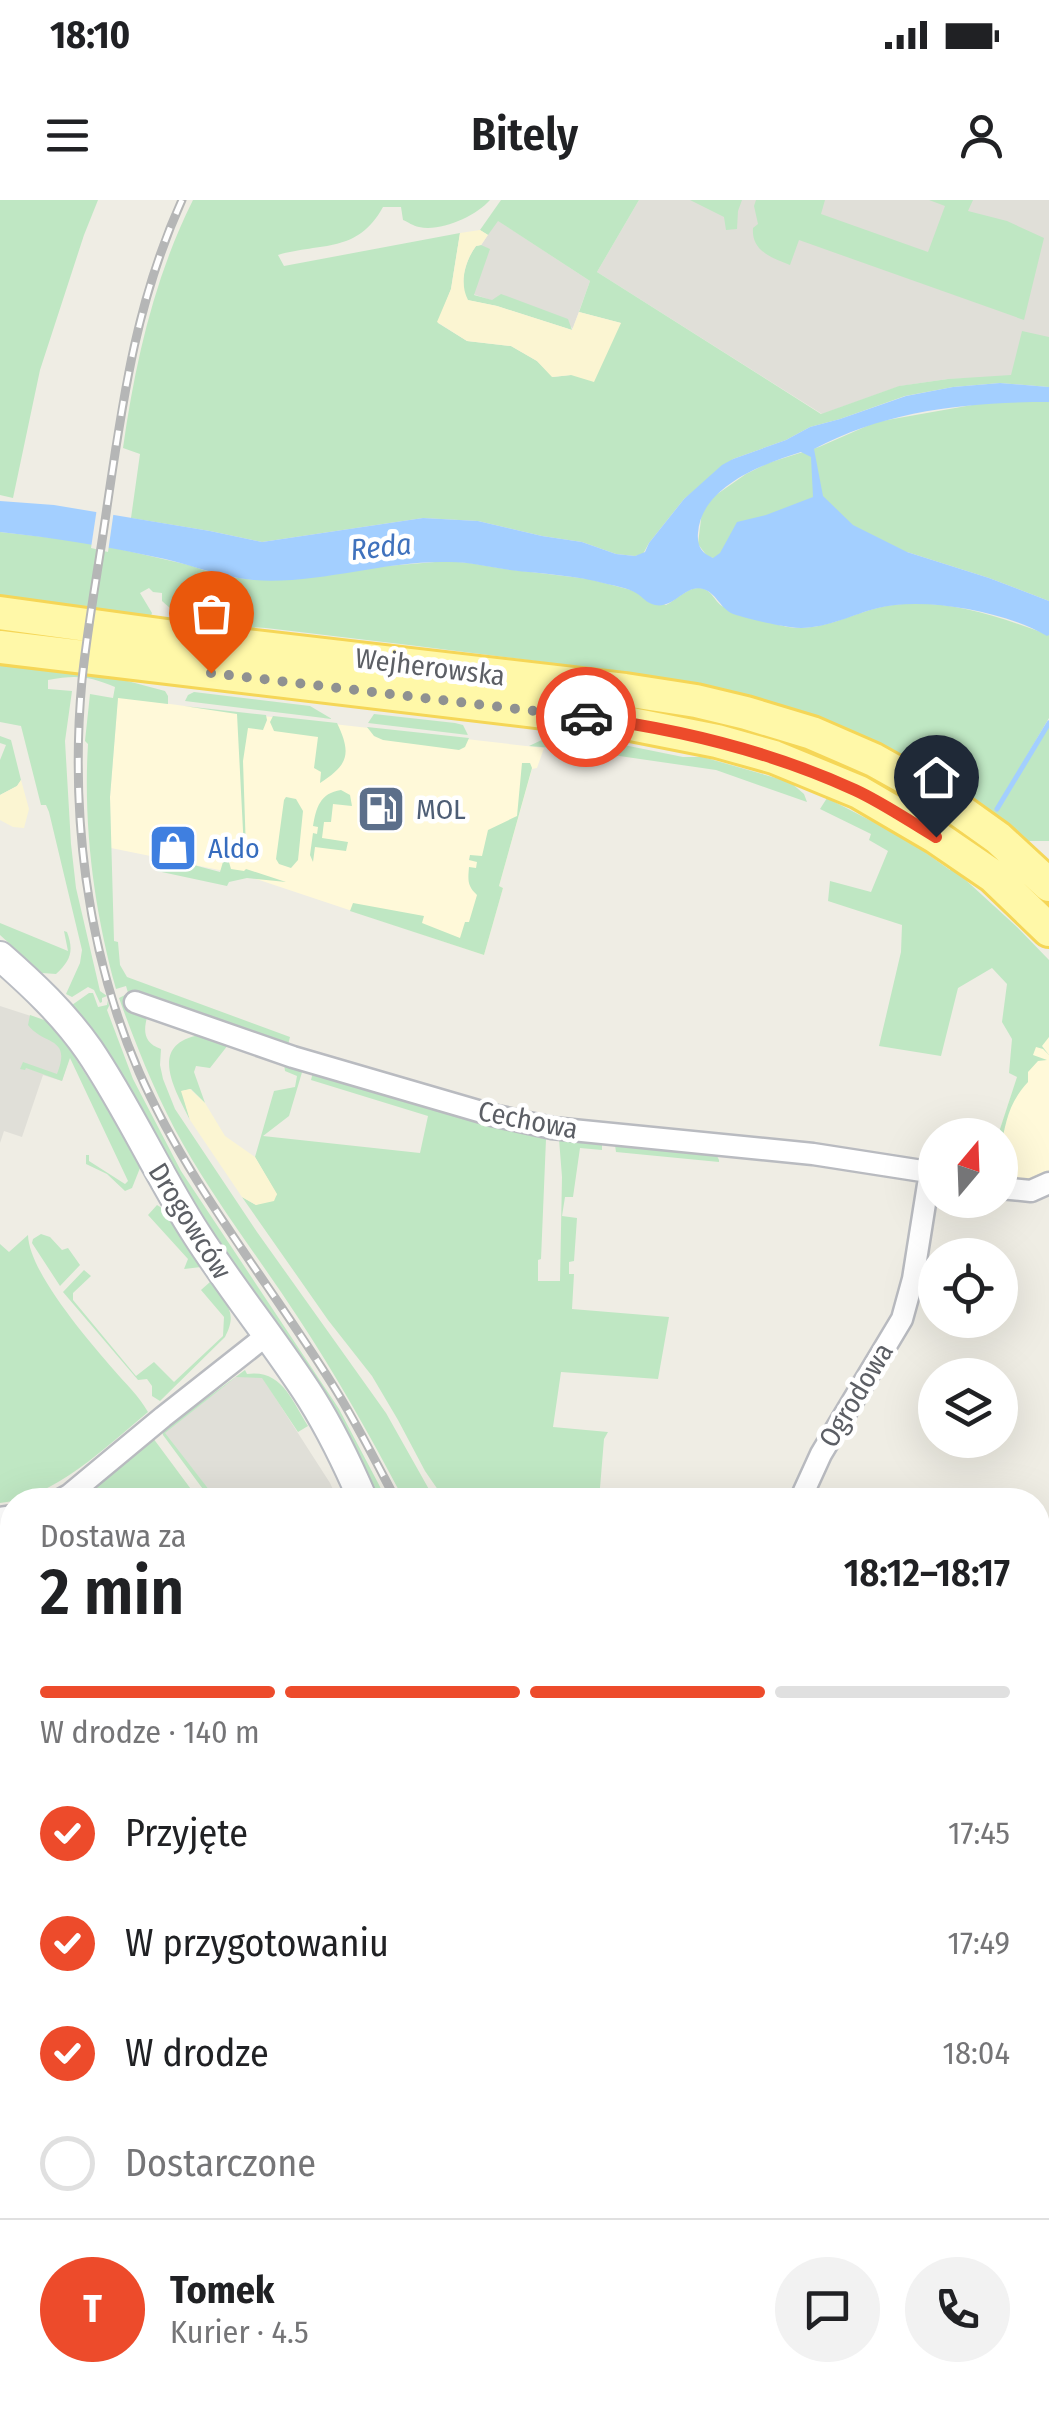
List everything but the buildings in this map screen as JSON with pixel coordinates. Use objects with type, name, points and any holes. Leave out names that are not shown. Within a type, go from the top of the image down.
[{"type":"main road","name":"Wejherowska","points":[[0,613],[625,690],[746,713],[812,733],[874,760],[942,798],[998,838],[1049,886]]},
{"type":"main road","name":"Wejherowska","points":[[0,647],[611,720],[717,741],[774,758],[859,792],[993,876],[1049,930]]},
{"type":"street","name":"Drogowców","points":[[0,956],[60,1013],[88,1048],[166,1187],[311,1398],[358,1488]]},
{"type":"street","name":"Cechowa","points":[[135,1002],[293,1057],[524,1122],[813,1154],[918,1171]]},
{"type":"street","points":[[1018,1190],[1030,1191],[1049,1183]]},
{"type":"street","name":"Ogrodowa","points":[[805,1488],[820,1454],[902,1320],[924,1218]]},
{"type":"street","points":[[77,1488],[267,1335]]},
{"type":"shaded area","points":[[639,200],[1049,200],[1049,376],[948,379],[900,386],[822,414],[597,272]]},
{"type":"shaded area","points":[[497,220],[590,281],[573,328],[464,291],[472,260]]},
{"type":"shaded area","name":"MOL","points":[[118,697],[544,748],[537,768],[532,769],[484,955],[244,875],[111,848],[110,797]]},
{"type":"shaded area","points":[[0,1006],[34,1017],[70,1056],[62,1081],[43,1075],[22,1137],[4,1131],[0,1143]]},
{"type":"shaded area","points":[[1049,1019],[1049,1174],[1032,1179],[1018,1178],[1018,1118],[1004,1118],[1029,1042]]},
{"type":"shaded area","points":[[236,1377],[262,1377],[332,1488],[208,1488],[164,1433]]},
{"type":"green space","points":[[0,200],[98,200],[40,370],[13,498],[0,495]]},
{"type":"green space","points":[[193,200],[490,200],[458,221],[428,228],[403,220],[401,207],[383,207],[362,233],[350,239],[278,255],[284,266],[460,233],[451,289],[438,323],[467,341],[511,346],[537,361],[553,377],[571,375],[621,323],[579,312],[590,281],[498,221],[488,235],[480,230],[501,200],[639,200],[597,272],[821,414],[899,386],[1011,375],[1022,331],[1049,337],[1049,387],[1000,383],[953,387],[905,396],[810,427],[733,459],[684,499],[643,554],[635,556],[478,521],[423,518],[262,542],[131,518],[140,454],[123,448],[134,384],[157,290]]},
{"type":"green space","points":[[690,200],[742,200],[737,229],[726,230],[724,217]]},
{"type":"green space","points":[[756,200],[825,200],[821,214],[928,252],[945,206],[929,200],[973,200],[968,211],[1007,221],[1044,238],[1024,320],[799,240],[790,265],[776,260],[759,248],[753,236],[753,228],[758,224]]},
{"type":"green space","points":[[481,245],[490,249],[474,295],[492,300],[501,294],[568,319],[572,330],[467,300],[464,272],[472,252]]},
{"type":"green space","points":[[989,402],[1049,402],[1049,601],[907,552],[713,558],[698,544],[702,511],[713,497],[768,463],[819,447],[876,422]]},
{"type":"green space","points":[[0,532],[89,542],[221,576],[256,580],[447,561],[589,579],[631,590],[666,605],[699,588],[727,609],[788,627],[815,627],[893,605],[933,604],[992,616],[1049,635],[1049,718],[996,808],[999,809],[1049,726],[1049,841],[1017,837],[822,721],[767,701],[703,685],[417,646],[210,625],[180,617],[162,601],[162,593],[149,588],[140,593],[152,613],[150,619],[76,612],[43,602],[0,598]]},
{"type":"green space","points":[[0,662],[86,670],[165,691],[168,704],[118,698],[110,797],[114,941],[118,942],[120,965],[127,977],[290,1037],[288,1045],[129,996],[126,986],[116,989],[92,868],[85,741],[90,694],[113,698],[115,687],[74,677],[48,680],[48,689],[72,691],[65,741],[76,888],[100,991],[107,996],[100,1003],[88,987],[72,997],[66,994],[82,950],[49,812],[46,805],[41,805],[21,726],[0,722]]},
{"type":"green space","points":[[194,692],[310,706],[332,719],[185,701]]},
{"type":"green space","points":[[595,703],[699,717],[791,740],[899,784],[1049,896],[1049,905],[990,854],[859,782]]},
{"type":"green space","points":[[184,706],[266,715],[263,730],[248,728],[243,761],[246,851],[237,714]]},
{"type":"green space","points":[[374,714],[455,723],[463,725],[468,735],[368,723]]},
{"type":"green space","points":[[273,716],[337,723],[346,751],[342,764],[320,783],[321,772],[314,768],[318,737],[274,731],[270,722]]},
{"type":"green space","points":[[367,727],[469,738],[459,750],[383,740]]},
{"type":"green space","points":[[0,736],[11,740],[21,780],[0,795],[0,760],[6,745],[0,743]]},
{"type":"green space","points":[[556,736],[703,757],[790,782],[807,802],[716,770],[529,746]]},
{"type":"green space","points":[[522,763],[530,763],[532,768],[484,955],[350,911],[353,903],[424,916],[422,923],[460,938],[477,895],[469,882],[469,867],[476,868],[477,862],[469,860],[470,855],[482,856],[488,830],[517,816]]},
{"type":"green space","points":[[341,790],[350,795],[352,806],[333,804],[331,822],[324,822],[322,838],[348,842],[346,851],[315,847],[313,862],[310,855],[313,833],[317,834],[318,827],[313,826],[318,807],[328,794]]},
{"type":"green space","points":[[286,797],[296,799],[303,811],[298,860],[291,868],[276,859]]},
{"type":"green space","points":[[827,798],[908,840],[958,873],[1049,960],[1049,1037],[1042,1046],[1049,1055],[1036,1047],[1033,1055],[1047,1060],[1038,1061],[1028,1072],[1028,1082],[1008,1118],[1004,1118],[1017,1077],[1009,1073],[1012,1039],[1002,1022],[1007,984],[992,968],[958,988],[941,1056],[879,1046],[901,952],[902,925],[828,901],[830,881],[871,892],[888,851],[869,840],[871,834],[820,809]]},
{"type":"green space","points":[[220,850],[226,852],[231,869],[246,869],[286,882],[247,878],[227,886],[157,871],[160,856],[220,872],[225,855]]},
{"type":"green space","points":[[0,923],[68,951],[64,931],[67,932],[71,950],[68,960],[56,974],[42,973],[0,935]]},
{"type":"green space","points":[[89,993],[93,993],[98,1007],[107,1005],[108,1000],[107,1010],[133,1079],[181,1171],[339,1409],[381,1488],[368,1488],[72,1011],[72,1005]]},
{"type":"green space","points":[[125,995],[129,1007],[148,1014],[146,1035],[161,1049],[163,1079],[175,1109],[386,1413],[428,1488],[397,1488],[326,1361],[183,1144],[140,1054],[119,998]]},
{"type":"green space","points":[[30,1015],[47,1021],[103,1101],[140,1168],[132,1188],[125,1191],[107,1174],[86,1164],[89,1155],[89,1161],[125,1184],[128,1181],[70,1058],[62,1081],[20,1069],[23,1062],[57,1074],[61,1062],[59,1047],[28,1025]]},
{"type":"green space","points":[[200,1035],[228,1045],[210,1068],[196,1066],[194,1072],[205,1103],[191,1089],[182,1091],[190,1120],[173,1082],[170,1058],[184,1040]]},
{"type":"green space","points":[[284,1064],[303,1069],[289,1116],[263,1136],[420,1153],[428,1116],[311,1080],[313,1072],[481,1124],[546,1139],[538,1281],[560,1281],[559,1139],[602,1144],[602,1150],[580,1148],[573,1197],[565,1197],[562,1216],[577,1218],[574,1261],[569,1262],[569,1274],[574,1274],[572,1309],[669,1317],[658,1379],[561,1372],[553,1427],[608,1432],[600,1488],[437,1488],[372,1376],[242,1197],[256,1205],[277,1195],[255,1157],[274,1091],[295,1087],[297,1076],[285,1071]]},
{"type":"green space","points":[[615,1145],[717,1156],[719,1162],[616,1152]]},
{"type":"green space","points":[[157,1205],[201,1267],[184,1269],[188,1259],[148,1215]]},
{"type":"green space","points":[[41,1234],[50,1237],[62,1250],[68,1248],[80,1265],[60,1286],[32,1243]]},
{"type":"green space","points":[[28,1235],[49,1286],[148,1412],[97,1455],[47,1488],[0,1488],[0,1244],[9,1252]]},
{"type":"green space","points":[[84,1270],[91,1276],[73,1293],[73,1300],[136,1376],[154,1362],[174,1382],[223,1336],[224,1317],[201,1290],[210,1282],[228,1308],[229,1328],[225,1337],[160,1401],[152,1396],[147,1379],[138,1380],[63,1292]]},
{"type":"green space","points":[[245,1370],[247,1374],[269,1376],[285,1389],[308,1426],[298,1432],[262,1378],[236,1377],[165,1433],[208,1488],[202,1488],[162,1431]]},
{"type":"green space","points":[[153,1438],[190,1488],[90,1488]]},
{"type":"sand","points":[[480,230],[488,235],[476,246],[466,265],[464,286],[468,300],[572,330],[579,312],[621,323],[594,382],[571,375],[552,377],[537,361],[511,346],[467,341],[437,322],[451,289],[460,233]]},
{"type":"sand","points":[[21,780],[29,809],[24,828],[0,820],[0,795]]},
{"type":"sand","points":[[190,1089],[205,1103],[225,1136],[255,1157],[277,1194],[274,1201],[256,1205],[242,1197],[190,1120],[181,1091]]},
{"type":"water","name":"Reda","points":[[1000,383],[1049,387],[1049,402],[928,411],[842,436],[814,449],[823,496],[853,525],[907,552],[1049,601],[1047,636],[988,613],[918,604],[878,608],[812,627],[790,627],[731,613],[703,589],[655,605],[629,590],[595,581],[457,562],[425,562],[302,579],[253,580],[124,551],[0,532],[0,501],[54,505],[262,542],[423,518],[478,521],[635,556],[645,552],[684,499],[733,459],[810,427],[906,396]],"holes":[[[801,452],[811,457],[813,497],[737,522],[720,553],[713,558],[703,551],[698,538],[702,517],[722,490],[752,471],[786,457]]]},
{"type":"pier","points":[[97,508],[114,510],[108,552],[91,548]]},
{"type":"waterway","points":[[997,809],[1049,723]]},
{"type":"railway","points":[[182,200],[153,276],[133,351],[87,637],[78,779],[86,879],[106,978],[121,1026],[159,1114],[181,1155],[334,1387],[390,1488]]},
{"type":"way so far","points":[[211,673],[586,717]]},
{"type":"place","name":"MOL","points":[[381,809]]},
{"type":"place","name":"Aldo","points":[[173,848]]},
{"type":"route","points":[[586,717],[717,741],[774,758],[859,792],[936,837]]}]
